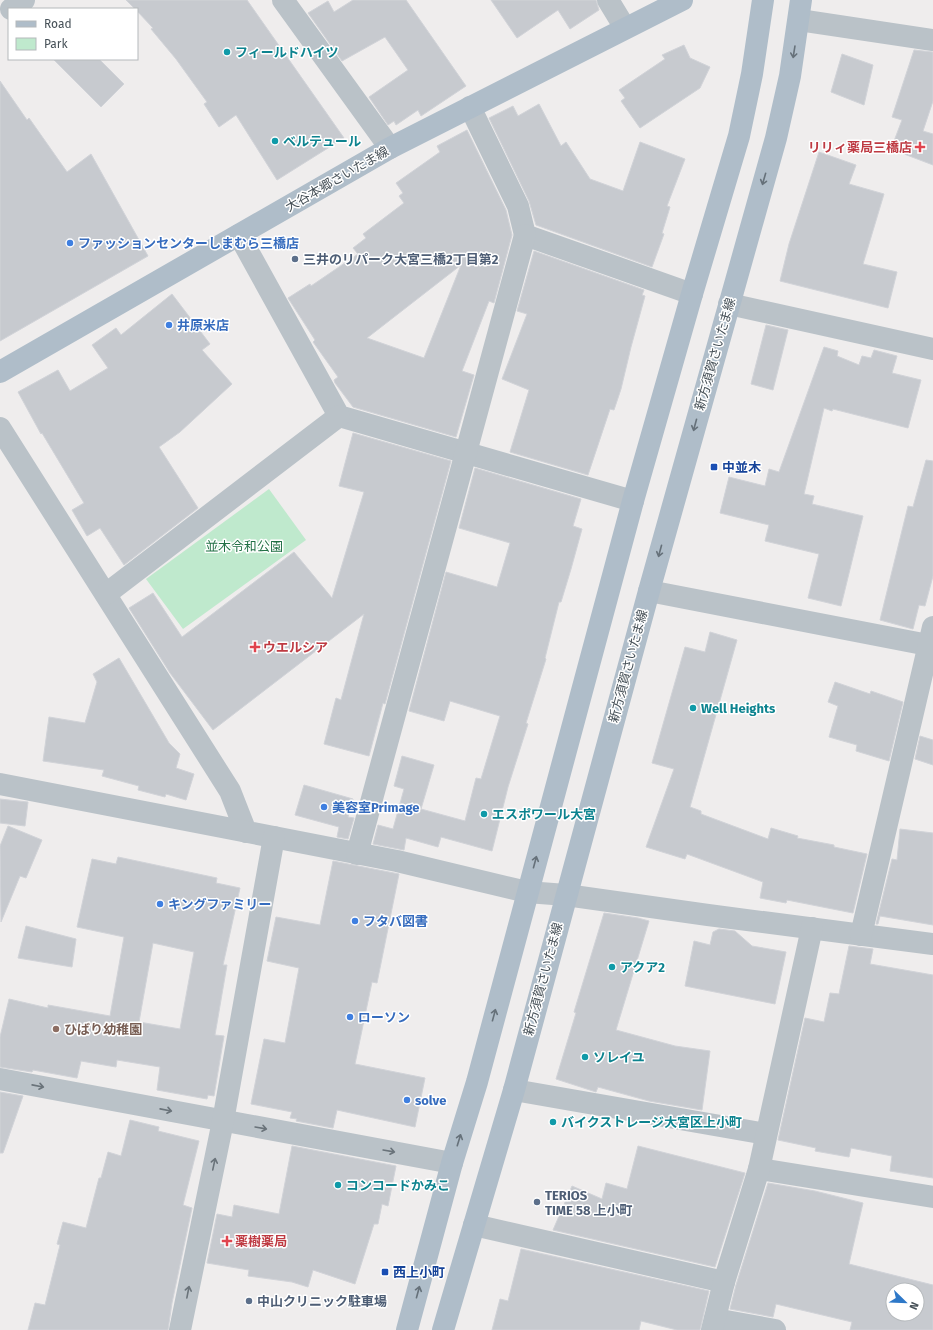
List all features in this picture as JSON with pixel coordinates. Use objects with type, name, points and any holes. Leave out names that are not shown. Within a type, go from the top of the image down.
[{"type":"main road","name":"大谷本郷さいたま線","points":[[0,372],[390,148],[682,0]]},
{"type":"main road","points":[[407,1330],[452,1163],[477,1082],[633,501],[739,136],[752,74],[763,0]]},
{"type":"main road","name":"新方須賀さいたま線","points":[[444,1330],[514,1090],[649,591],[776,138],[790,76],[800,10]]},
{"type":"street","points":[[13,8],[24,0]]},
{"type":"street","points":[[608,0],[625,28]]},
{"type":"street","points":[[290,2],[390,148]]},
{"type":"street","points":[[800,10],[933,40]]},
{"type":"street","points":[[357,854],[525,235],[518,206],[470,107]]},
{"type":"street","points":[[239,235],[339,416],[633,501]]},
{"type":"street","points":[[525,235],[692,294]]},
{"type":"street","points":[[729,304],[933,349]]},
{"type":"street","points":[[106,594],[339,416]]},
{"type":"street","points":[[0,428],[230,791],[246,832]]},
{"type":"street","points":[[649,591],[932,639],[861,935]]},
{"type":"street","points":[[0,784],[397,861],[527,892],[566,895],[933,944]]},
{"type":"street","points":[[180,1330],[223,1121],[274,837]]},
{"type":"street","points":[[775,1330],[713,1325],[724,1282],[759,1169],[812,928]]},
{"type":"street","points":[[0,1079],[452,1163]]},
{"type":"street","points":[[514,1090],[766,1134]]},
{"type":"street","points":[[759,1169],[933,1197]]},
{"type":"street","points":[[474,1225],[724,1282]]},
{"type":"green space","name":"並木令和公園","points":[[269,489],[306,540],[183,629],[146,579]]},
{"type":"building","points":[[126,0],[247,0],[344,138],[277,180],[236,115],[219,127],[204,104],[207,102],[176,59],[151,29],[153,28],[138,12],[138,8],[134,8]]},
{"type":"building","points":[[353,0],[406,0],[466,86],[421,116],[418,110],[396,125],[394,121],[388,125],[369,97],[408,70],[385,37],[342,61],[308,13],[328,1],[334,12]]},
{"type":"building","points":[[491,0],[596,0],[599,10],[570,29],[558,10],[517,38]]},
{"type":"building","points":[[684,45],[690,58],[710,67],[700,88],[640,128],[621,101],[625,98],[619,90],[665,59],[662,55]]},
{"type":"building","points":[[914,50],[933,52],[933,101],[923,131],[933,134],[933,165],[891,149],[902,120],[892,117]]},
{"type":"building","points":[[842,54],[873,65],[864,105],[831,92]]},
{"type":"building","points":[[54,60],[100,60],[124,84],[101,107]]},
{"type":"building","name":"ファッションセンターしまむら三橋店","points":[[0,81],[27,120],[29,118],[67,172],[91,154],[148,256],[0,341]]},
{"type":"building","points":[[539,104],[561,146],[566,142],[590,179],[623,191],[640,142],[685,159],[667,206],[670,207],[662,233],[664,234],[652,267],[536,225],[529,201],[489,118],[513,106],[518,116]]},
{"type":"building","points":[[467,130],[506,210],[512,235],[494,303],[489,301],[462,371],[474,375],[456,437],[353,407],[335,383],[334,380],[338,377],[313,342],[315,340],[288,298],[310,284],[311,286],[358,254],[353,248],[366,238],[363,234],[404,203],[399,196],[403,193],[396,183],[440,152],[437,146]],"holes":[[[461,265],[424,358],[367,338]]]},
{"type":"building","points":[[819,152],[856,165],[849,184],[884,194],[863,264],[897,272],[888,308],[780,281],[789,244]]},
{"type":"building","points":[[534,251],[644,290],[642,295],[645,296],[621,389],[614,410],[610,409],[588,475],[510,452],[529,390],[502,379],[527,314],[517,311]]},
{"type":"building","points":[[172,294],[210,344],[202,350],[232,384],[180,432],[159,447],[198,508],[124,565],[100,528],[87,536],[72,510],[84,503],[42,433],[41,434],[18,392],[58,370],[70,391],[108,368],[92,345],[116,328],[121,335]]},
{"type":"building","points":[[766,325],[788,330],[773,390],[751,384]]},
{"type":"building","points":[[824,347],[838,351],[837,356],[859,365],[862,356],[871,358],[874,350],[897,356],[892,373],[921,380],[908,428],[824,408],[804,494],[814,496],[812,504],[863,516],[841,606],[808,598],[819,554],[765,541],[769,525],[720,513],[729,477],[765,486],[769,469],[779,472]]},
{"type":"building","points":[[353,433],[451,461],[385,704],[383,703],[369,756],[324,744],[336,698],[341,700],[364,614],[213,730],[170,673],[129,608],[153,593],[182,637],[294,552],[332,598],[364,492],[339,486]]},
{"type":"building","points":[[926,460],[933,461],[933,576],[925,606],[919,605],[913,629],[880,620],[908,506],[913,507]]},
{"type":"building","points":[[475,468],[581,499],[573,526],[582,529],[561,602],[559,602],[546,659],[526,723],[528,724],[508,787],[492,851],[441,837],[438,847],[406,838],[404,850],[373,844],[378,825],[393,829],[404,789],[394,786],[402,756],[434,765],[421,809],[465,821],[476,778],[481,779],[500,716],[450,701],[444,721],[409,711],[446,572],[497,587],[510,543],[459,528]]},
{"type":"building","points":[[710,632],[737,640],[690,807],[701,811],[701,814],[768,839],[771,828],[798,836],[797,838],[834,845],[834,847],[867,854],[853,913],[787,900],[786,903],[760,898],[763,882],[687,854],[685,859],[646,847],[674,769],[652,763],[685,647],[705,652]]},
{"type":"building","points":[[119,658],[169,743],[180,754],[176,768],[194,774],[186,800],[166,794],[165,797],[138,790],[139,786],[102,776],[104,770],[43,761],[49,717],[85,723],[97,682],[93,674]]},
{"type":"building","points":[[835,682],[870,694],[871,691],[903,702],[889,761],[856,751],[857,745],[829,737],[838,706],[828,702]]},
{"type":"building","points":[[920,736],[933,740],[933,765],[915,759]]},
{"type":"building","name":"美容室Primage","points":[[304,785],[353,799],[348,817],[354,818],[348,839],[337,837],[339,827],[295,815]]},
{"type":"building","points":[[0,799],[28,802],[25,826],[0,823]]},
{"type":"building","points":[[8,826],[42,840],[26,878],[20,876],[1,922],[0,846]]},
{"type":"building","points":[[900,829],[933,833],[933,925],[880,916],[878,924],[876,924],[892,859],[897,860]]},
{"type":"building","points":[[118,857],[217,878],[216,883],[240,888],[223,965],[227,965],[215,1035],[224,1036],[214,1096],[208,1095],[207,1099],[157,1090],[160,1067],[117,1060],[116,1067],[81,1061],[77,1078],[33,1070],[32,1072],[0,1067],[0,1037],[9,999],[48,1008],[48,1005],[110,1016],[124,937],[77,927],[92,859],[116,864]],"holes":[[[153,943],[194,952],[180,1029],[139,1022]]]},
{"type":"building","points":[[333,861],[399,874],[377,983],[372,982],[355,1064],[425,1078],[415,1127],[337,1110],[333,1128],[296,1121],[297,1119],[290,1118],[292,1112],[251,1104],[264,1039],[285,1043],[299,968],[267,961],[276,917],[320,925]]},
{"type":"building","points":[[604,913],[649,921],[616,1030],[675,1046],[710,1051],[702,1110],[649,1101],[598,1087],[596,1092],[556,1079],[576,1013],[574,1012]]},
{"type":"building","points":[[26,926],[76,939],[72,967],[18,958]]},
{"type":"building","points":[[719,929],[735,931],[752,946],[786,952],[775,1004],[685,986],[694,941],[710,945],[713,932]]},
{"type":"building","points":[[849,946],[873,949],[870,964],[933,975],[933,1178],[890,1171],[892,1156],[851,1148],[849,1157],[815,1151],[816,1148],[778,1140],[805,1018],[824,1022],[830,993],[839,994]]},
{"type":"building","points":[[0,1092],[23,1096],[3,1153],[0,1153]]},
{"type":"building","points":[[130,1120],[159,1127],[158,1131],[199,1141],[183,1205],[192,1208],[172,1303],[168,1330],[28,1330],[35,1303],[45,1305],[60,1245],[57,1244],[63,1222],[86,1228],[99,1178],[101,1178],[108,1152],[121,1156]]},
{"type":"building","points":[[292,1146],[396,1166],[388,1206],[382,1204],[378,1224],[374,1224],[355,1284],[313,1270],[308,1287],[292,1282],[248,1276],[249,1270],[207,1263],[217,1214],[232,1217],[234,1205],[279,1214]]},
{"type":"building","points":[[638,1146],[745,1173],[715,1267],[553,1230],[572,1186],[602,1199],[606,1183],[627,1189]]},
{"type":"building","points":[[768,1183],[815,1191],[863,1203],[849,1264],[921,1282],[885,1282],[885,1322],[925,1322],[925,1283],[933,1285],[933,1330],[850,1330],[852,1322],[776,1304],[773,1317],[730,1309]]},
{"type":"building","points":[[521,1249],[709,1291],[700,1330],[677,1330],[641,1321],[639,1330],[492,1330],[500,1299],[508,1301]]},
{"type":"place","name":"フィールドハイツ","points":[[227,52]]},
{"type":"place","name":"ベルテュール","points":[[275,141]]},
{"type":"place","name":"リリィ薬局三橋店","points":[[920,147]]},
{"type":"place","name":"ファッションセンターしまむら三橋店","points":[[70,243]]},
{"type":"place","name":"三井のリパーク大宮三橋2丁目第2","points":[[295,259]]},
{"type":"place","name":"井原米店","points":[[169,325]]},
{"type":"place","name":"中並木","points":[[714,467]]},
{"type":"place","name":"ウエルシア","points":[[255,647]]},
{"type":"place","name":"Well Heights","points":[[693,708]]},
{"type":"place","name":"美容室Primage","points":[[324,807]]},
{"type":"place","name":"エスポワール大宮","points":[[484,814]]},
{"type":"place","name":"キングファミリー","points":[[160,904]]},
{"type":"place","name":"フタバ図書","points":[[355,921]]},
{"type":"place","name":"アクア2","points":[[612,967]]},
{"type":"place","name":"ローソン","points":[[350,1017]]},
{"type":"place","name":"ひばり幼稚園","points":[[56,1029]]},
{"type":"place","name":"ソレイユ","points":[[585,1057]]},
{"type":"place","name":"solve","points":[[407,1100]]},
{"type":"place","name":"バイクストレージ大宮区上小町","points":[[553,1122]]},
{"type":"place","name":"コンコードかみこ","points":[[338,1185]]},
{"type":"place","name":"TERIOS TIME 58 上小町","points":[[537,1202]]},
{"type":"place","name":"薬樹薬局","points":[[227,1241]]},
{"type":"place","name":"西上小町","points":[[385,1272]]},
{"type":"place","name":"中山クリニック駐車場","points":[[249,1301]]}]
